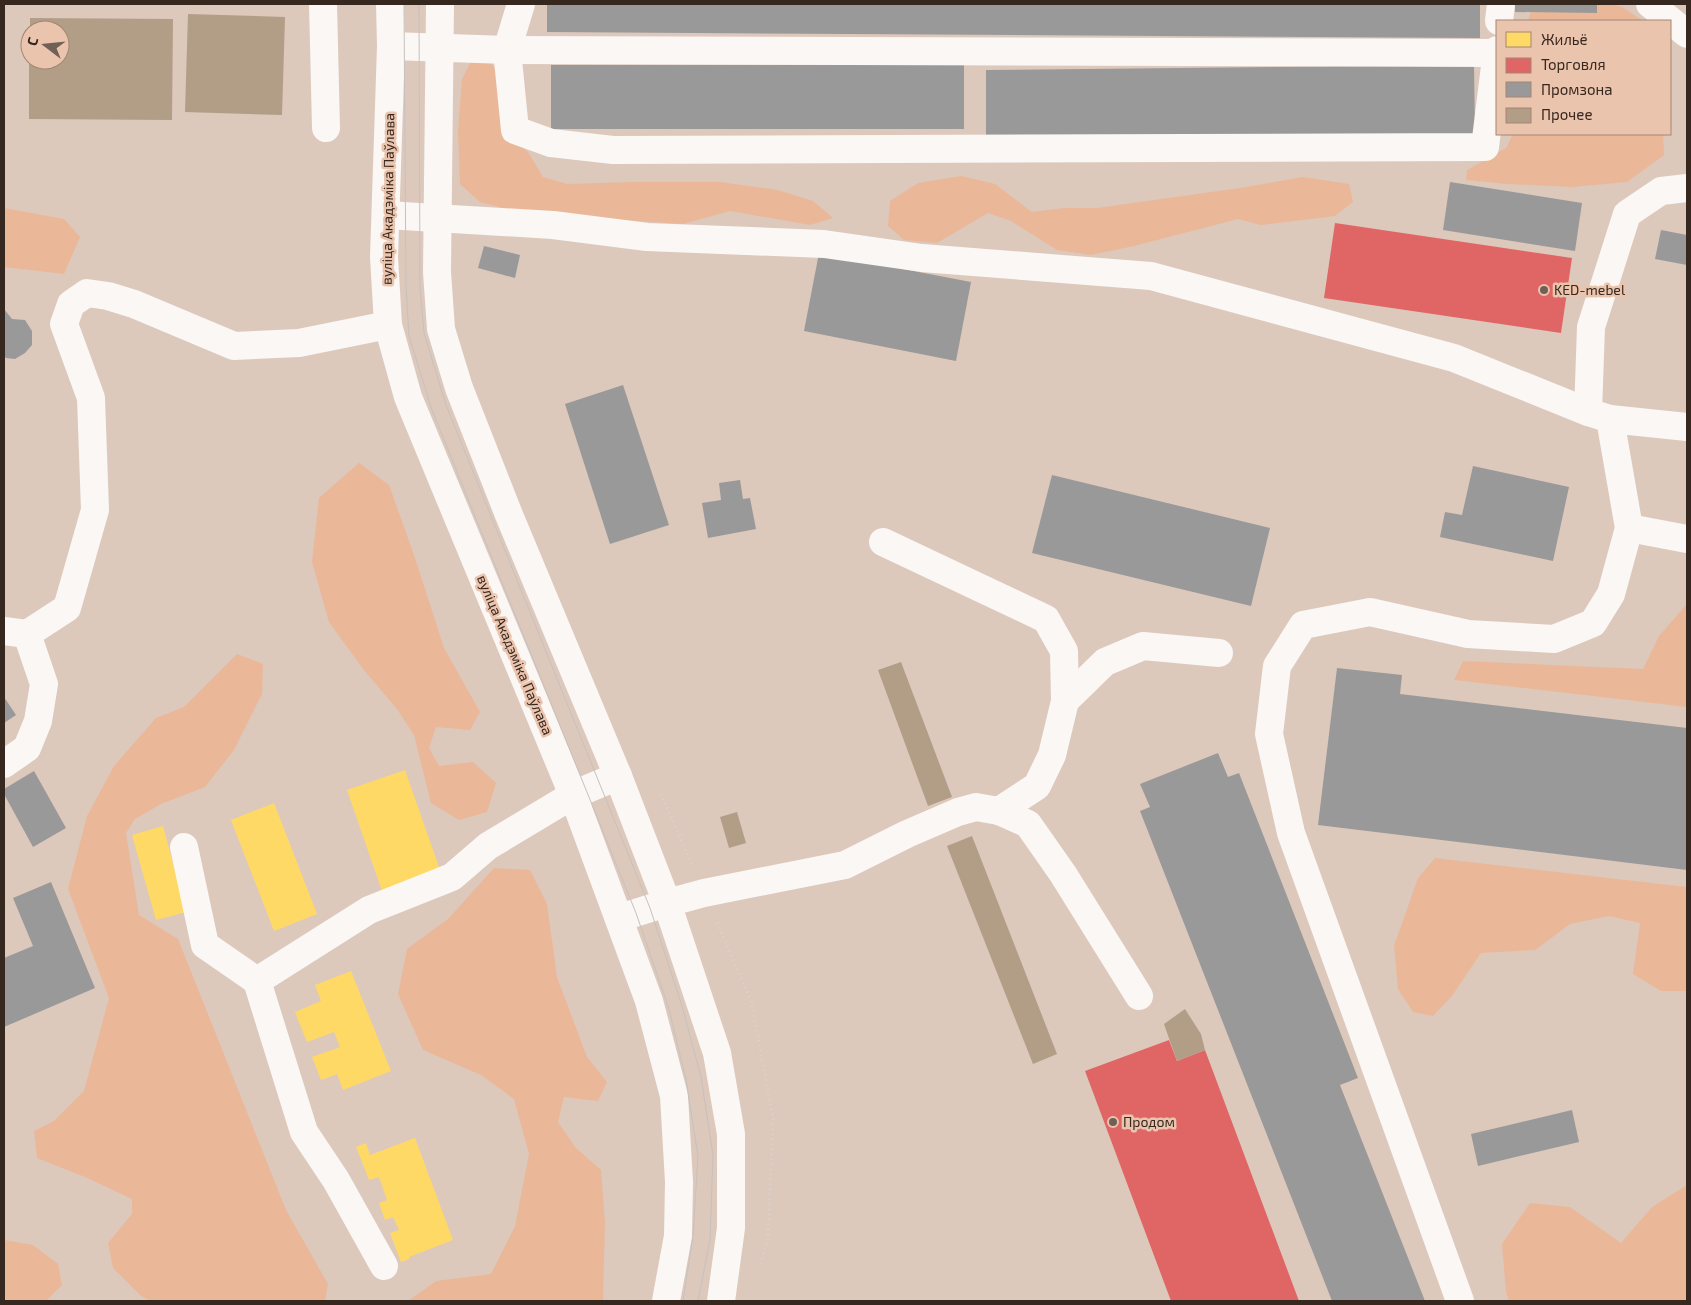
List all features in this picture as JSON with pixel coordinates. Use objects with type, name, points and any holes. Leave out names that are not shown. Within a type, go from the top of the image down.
[{"type":"main road","points":[[323,4],[326,128]]},
{"type":"main road","name":"вуліца Акадэміка Паўлава","points":[[390,4],[391,46],[384,257],[388,325],[408,397],[573,795],[649,1001],[674,1096],[680,1182],[678,1236],[666,1301]]},
{"type":"main road","points":[[440,4],[437,272],[441,330],[459,388],[509,515],[618,776],[667,903],[717,1054],[731,1134],[731,1228],[721,1301]]},
{"type":"main road","points":[[522,4],[507,50],[515,130],[551,143],[613,150],[1485,147],[1496,60]]},
{"type":"main road","points":[[1500,20],[1501,4]]},
{"type":"main road","points":[[1650,4],[1670,20]]},
{"type":"main road","points":[[1671,21],[1687,34]]},
{"type":"main road","points":[[391,46],[507,50],[1496,52]]},
{"type":"main road","points":[[1460,1301],[1291,833],[1268,734],[1278,666],[1303,625],[1370,612],[1468,634],[1554,639],[1593,623],[1611,594],[1629,528],[1599,415],[1591,327],[1627,214],[1661,191],[1687,188]]},
{"type":"main road","points":[[386,215],[553,225],[647,237],[824,244],[922,258],[1151,276],[1454,358],[1599,415],[1687,427]]},
{"type":"main road","points":[[4,764],[26,748],[38,722],[44,684],[16,633],[67,608],[95,510],[91,398],[64,324],[71,304],[87,293],[108,296],[134,304],[234,346],[299,343],[388,325]]},
{"type":"main road","points":[[1629,528],[1687,539]]},
{"type":"main road","points":[[882,542],[1046,619],[1064,651],[1065,701],[1052,755],[1037,786],[999,811]]},
{"type":"main road","points":[[1065,701],[1105,662],[1143,646],[1219,653]]},
{"type":"main road","points":[[257,981],[369,910],[452,877],[488,846],[573,795],[618,776]]},
{"type":"main road","points":[[619,918],[704,893],[845,865],[907,834],[958,812],[976,808],[999,811],[1028,824],[1063,874],[1139,996]]},
{"type":"main road","points":[[184,846],[205,945],[257,981],[304,1132],[336,1180],[384,1266]]},
{"type":"path","points":[[661,793],[751,1000],[773,1119],[768,1237],[757,1274]]},
{"type":"shaded area","points":[[1533,4],[1610,4],[1622,7],[1642,20],[1528,20]]},
{"type":"shaded area","points":[[472,59],[489,61],[505,80],[513,140],[528,152],[543,177],[567,184],[719,182],[778,190],[813,201],[833,218],[810,225],[730,211],[683,224],[521,213],[480,202],[460,184],[458,131],[462,79]]},
{"type":"shaded area","points":[[1512,135],[1663,135],[1664,155],[1627,182],[1572,187],[1466,180],[1467,170],[1506,148]]},
{"type":"shaded area","points":[[961,176],[995,184],[1032,212],[1064,208],[1097,208],[1240,188],[1303,177],[1349,184],[1353,202],[1335,216],[1261,225],[1238,219],[1091,255],[1057,250],[1011,221],[988,213],[937,243],[904,240],[888,226],[890,201],[918,183]]},
{"type":"shaded area","points":[[4,208],[64,219],[80,237],[64,274],[4,267]]},
{"type":"shaded area","points":[[359,463],[389,485],[444,648],[480,712],[470,730],[436,727],[429,748],[439,766],[473,762],[496,783],[487,812],[459,820],[431,803],[414,735],[397,709],[363,669],[329,622],[312,562],[319,498]]},
{"type":"shaded area","points":[[1687,604],[1687,707],[1454,680],[1463,661],[1643,669],[1659,636]]},
{"type":"shaded area","points":[[237,654],[263,664],[262,694],[234,750],[205,787],[161,804],[135,819],[126,833],[139,915],[178,939],[286,1210],[328,1284],[325,1301],[150,1301],[141,1296],[113,1268],[108,1243],[132,1214],[132,1199],[85,1177],[37,1158],[34,1131],[54,1121],[84,1091],[109,998],[68,889],[87,816],[114,766],[156,718],[184,707]]},
{"type":"shaded area","points":[[1435,858],[1687,887],[1687,991],[1661,991],[1633,974],[1640,923],[1609,916],[1570,924],[1535,950],[1481,953],[1452,996],[1433,1016],[1413,1012],[1398,989],[1394,946],[1418,878]]},
{"type":"shaded area","points":[[494,868],[530,870],[547,904],[557,977],[587,1057],[607,1082],[598,1101],[564,1097],[558,1122],[576,1148],[601,1170],[605,1222],[603,1301],[408,1301],[436,1281],[491,1274],[515,1226],[529,1154],[514,1099],[481,1075],[423,1050],[398,994],[407,949],[448,919]]},
{"type":"shaded area","points":[[1687,1185],[1687,1301],[1509,1301],[1506,1292],[1502,1244],[1530,1203],[1570,1207],[1621,1243],[1652,1207]]},
{"type":"shaded area","points":[[4,1240],[33,1245],[58,1264],[62,1285],[46,1301],[4,1301]]},
{"type":"building: Жильё","points":[[405,770],[440,870],[382,891],[347,790]]},
{"type":"building: Жильё","points":[[274,803],[317,914],[274,931],[231,820]]},
{"type":"building: Жильё","points":[[163,826],[186,912],[156,920],[132,835]]},
{"type":"building: Жильё","points":[[351,971],[391,1071],[343,1090],[337,1074],[321,1080],[312,1057],[340,1047],[334,1032],[307,1042],[295,1012],[321,1001],[315,985]]},
{"type":"building: Жильё","points":[[415,1138],[453,1240],[401,1262],[390,1233],[399,1230],[393,1217],[385,1220],[379,1203],[387,1200],[379,1177],[369,1180],[356,1147],[366,1143],[370,1155]]},
{"type":"building: Торговля","points":[[1335,223],[1572,258],[1561,333],[1324,298]]},
{"type":"building: Торговля","points":[[1169,1040],[1177,1061],[1205,1050],[1299,1301],[1171,1301],[1085,1071]]},
{"type":"building: Промзона","points":[[547,4],[1480,4],[1480,38],[547,32]]},
{"type":"building: Промзона","points":[[1515,4],[1597,4],[1597,13],[1515,12]]},
{"type":"building: Промзона","points":[[551,65],[964,65],[964,129],[551,129]]},
{"type":"building: Промзона","points":[[1474,65],[1475,134],[986,139],[986,70]]},
{"type":"building: Промзона","points":[[1450,182],[1582,203],[1575,251],[1443,230]]},
{"type":"building: Промзона","points":[[1661,230],[1687,235],[1687,265],[1655,259]]},
{"type":"building: Промзона","points":[[484,246],[520,255],[515,278],[478,268]]},
{"type":"building: Промзона","points":[[819,253],[971,282],[956,361],[804,331]]},
{"type":"building: Промзона","points":[[4,309],[12,319],[25,320],[32,331],[32,345],[25,353],[15,359],[4,356]]},
{"type":"building: Промзона","points":[[623,385],[669,525],[610,544],[565,404]]},
{"type":"building: Промзона","points":[[1473,466],[1569,487],[1553,561],[1440,537],[1445,512],[1462,515]]},
{"type":"building: Промзона","points":[[1052,475],[1270,528],[1251,606],[1032,553]]},
{"type":"building: Промзона","points":[[740,480],[743,499],[750,498],[756,529],[708,538],[702,503],[721,500],[719,483]]},
{"type":"building: Промзона","points":[[1337,668],[1402,675],[1400,694],[1687,728],[1687,870],[1318,825]]},
{"type":"building: Промзона","points":[[4,697],[16,715],[4,723]]},
{"type":"building: Промзона","points":[[1218,753],[1228,777],[1239,773],[1358,1078],[1340,1085],[1425,1301],[1332,1301],[1140,811],[1150,807],[1140,784]]},
{"type":"building: Промзона","points":[[34,771],[66,828],[33,847],[4,794],[4,789]]},
{"type":"building: Промзона","points":[[51,882],[95,988],[4,1027],[4,958],[33,946],[13,898]]},
{"type":"building: Промзона","points":[[1572,1110],[1579,1142],[1478,1166],[1471,1134]]},
{"type":"building: Прочее","points":[[188,14],[285,17],[282,115],[185,112]]},
{"type":"building: Прочее","points":[[30,18],[173,19],[172,120],[29,119],[29,70],[70,70],[70,20],[30,20]]},
{"type":"building: Прочее","points":[[901,662],[952,797],[928,806],[878,670]]},
{"type":"building: Прочее","points":[[737,812],[746,843],[729,848],[720,817]]},
{"type":"building: Прочее","points":[[972,836],[1057,1054],[1033,1064],[947,846]]},
{"type":"building: Прочее","points":[[1185,1009],[1201,1034],[1205,1050],[1177,1061],[1164,1024]]},
{"type":"tram line","points":[[404,4],[406,287],[409,336],[432,410],[636,913],[669,1009],[686,1080],[698,1156],[693,1236],[683,1301]]},
{"type":"tram line","points":[[419,4],[420,288],[424,333],[446,405],[650,908],[682,1006],[701,1077],[713,1155],[710,1240],[698,1301]]},
{"type":"place","name":"KED-mebel","points":[[1544,290]]},
{"type":"place","name":"Продом","points":[[1113,1122]]}]
